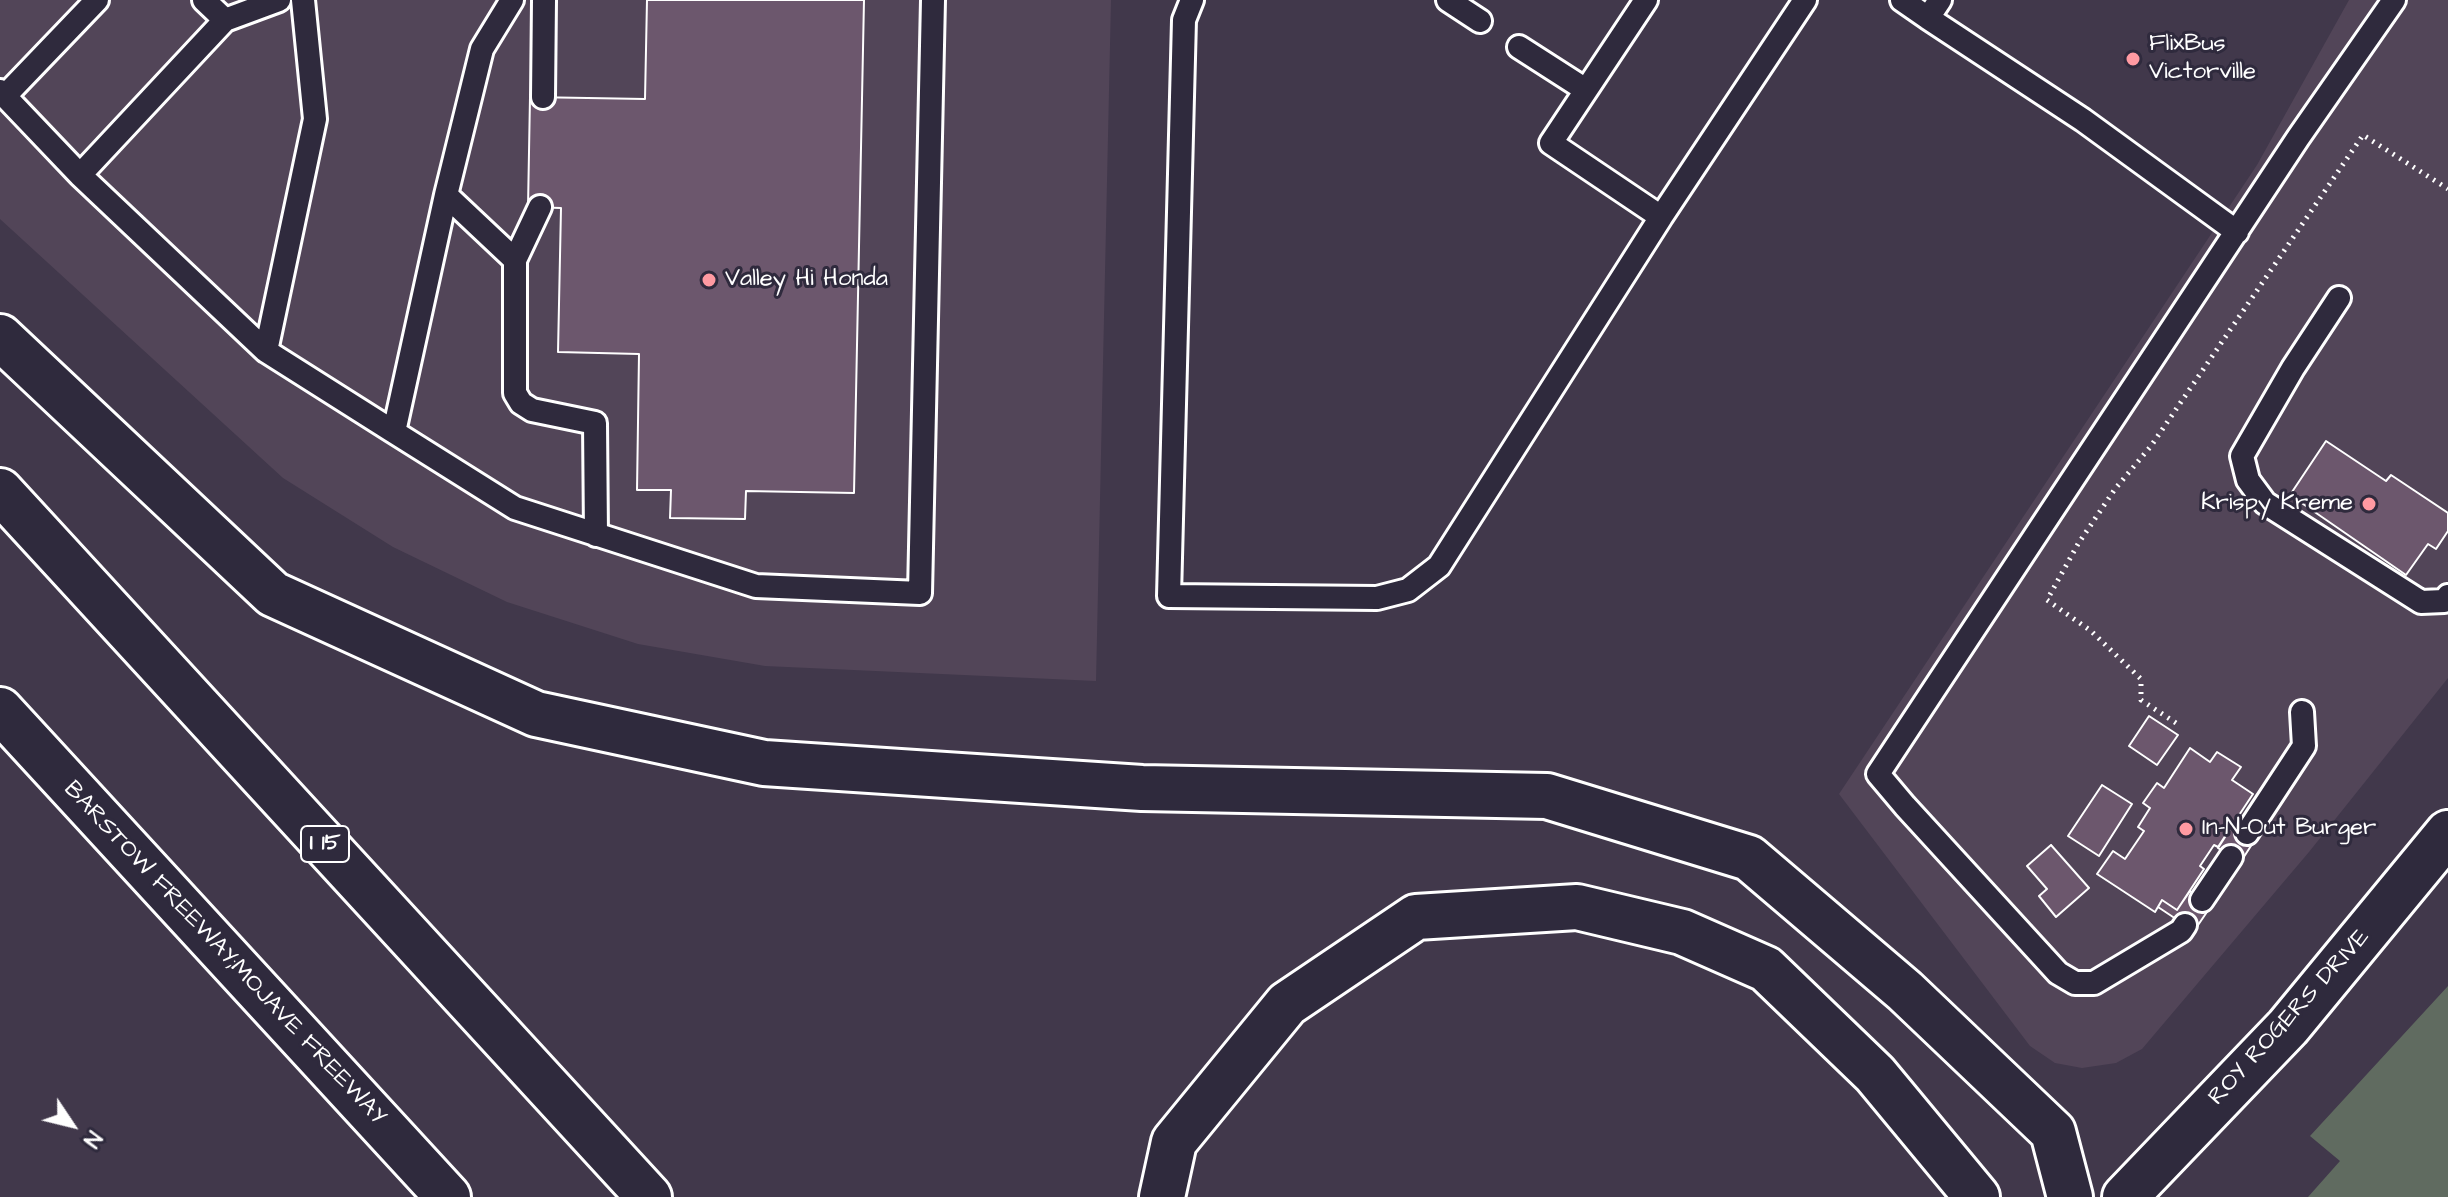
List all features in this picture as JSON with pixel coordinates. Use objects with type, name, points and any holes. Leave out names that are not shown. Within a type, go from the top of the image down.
[{"type":"main road","points":[[0,337],[273,594],[536,714],[764,763],[1142,788],[1547,796],[1749,858],[1905,991],[2053,1132],[2070,1197]]},
{"type":"main road","name":"I 15","points":[[0,491],[649,1197]]},
{"type":"main road","name":"BARSTOW FREEWAY;MOJAVE FREEWAY","points":[[0,710],[448,1197]]},
{"type":"main road","name":"ROY ROGERS DRIVE","points":[[2125,1197],[2288,1027],[2448,833]]},
{"type":"main road","points":[[1162,1197],[1174,1142],[1287,1004],[1416,917],[1577,907],[1682,932],[1766,969],[1875,1074],[1977,1197]]},
{"type":"lane","points":[[97,0],[2,94],[80,175],[266,351],[515,508],[756,586],[920,593],[933,0]]},
{"type":"lane","points":[[204,0],[225,20]]},
{"type":"lane","points":[[80,175],[225,20],[279,0]]},
{"type":"lane","points":[[266,351],[315,119],[303,0]]},
{"type":"lane","points":[[394,432],[482,49],[512,0]]},
{"type":"lane","points":[[543,97],[544,0]]},
{"type":"lane","points":[[1192,0],[1184,20],[1169,596],[1377,598],[1408,590],[1439,566],[1661,217],[1805,0]]},
{"type":"lane","points":[[1448,0],[1480,21]]},
{"type":"lane","points":[[1646,0],[1551,143],[1661,217]]},
{"type":"lane","points":[[1902,0],[1934,9],[2237,232]]},
{"type":"lane","points":[[2185,925],[2181,931],[2094,983],[2075,983],[2058,973],[1878,774],[2298,138],[2394,0]]},
{"type":"lane","points":[[1519,47],[1586,90]]},
{"type":"lane","points":[[446,195],[515,260]]},
{"type":"lane","points":[[540,207],[515,260],[515,393],[521,403],[532,410],[595,423],[596,535]]},
{"type":"lane","points":[[2339,298],[2293,368],[2242,456],[2248,480],[2265,503],[2421,602],[2444,601],[2448,596]]},
{"type":"lane","points":[[2247,833],[2304,746],[2302,712]]},
{"type":"lane","points":[[2202,900],[2231,857]]},
{"type":"path","points":[[2176,723],[2141,700],[2141,679],[2091,631],[2047,600],[2085,533],[2115,489],[2151,446],[2363,135],[2448,189]]},
{"type":"shaded area","points":[[0,0],[1111,0],[1096,681],[765,666],[638,644],[507,602],[393,547],[283,478],[0,219]]},
{"type":"shaded area","points":[[2349,0],[2448,0],[2448,678],[2309,852],[2142,1049],[2116,1063],[2082,1068],[2055,1063],[2030,1046],[1839,794],[2257,165]]},
{"type":"green space","points":[[2448,986],[2448,1197],[2308,1197],[2340,1161],[2310,1136]]},
{"type":"building","name":"Valley Hi Honda","points":[[647,0],[864,0],[854,493],[746,491],[745,519],[670,518],[671,490],[637,490],[639,354],[558,352],[561,208],[528,207],[530,97],[645,99]]},
{"type":"building","name":"Krispy Kreme","points":[[2326,441],[2386,481],[2391,475],[2448,513],[2448,531],[2436,549],[2428,544],[2406,575],[2290,495]]},
{"type":"building","points":[[2149,716],[2178,735],[2157,765],[2129,746]]},
{"type":"building","name":"In-N-Out Burger","points":[[2190,748],[2210,762],[2217,752],[2241,767],[2232,780],[2253,794],[2218,847],[2214,845],[2200,866],[2204,869],[2177,910],[2162,900],[2155,912],[2097,874],[2113,851],[2125,859],[2144,831],[2138,827],[2150,808],[2143,803],[2157,783],[2164,788]]},
{"type":"building","points":[[2102,785],[2132,804],[2099,856],[2068,836]]},
{"type":"building","points":[[2234,823],[2256,838],[2240,863],[2218,848]]},
{"type":"building","points":[[2051,845],[2089,888],[2056,917],[2039,896],[2047,889],[2027,866]]},
{"type":"building","points":[[2190,891],[2211,906],[2194,931],[2158,907],[2162,900],[2177,910]]},
{"type":"place","name":"FlixBus Victorville","points":[[2133,59]]},
{"type":"place","name":"Valley Hi Honda","points":[[709,280]]},
{"type":"place","name":"Krispy Kreme","points":[[2369,504]]},
{"type":"place","name":"In-N-Out Burger","points":[[2186,829]]}]
